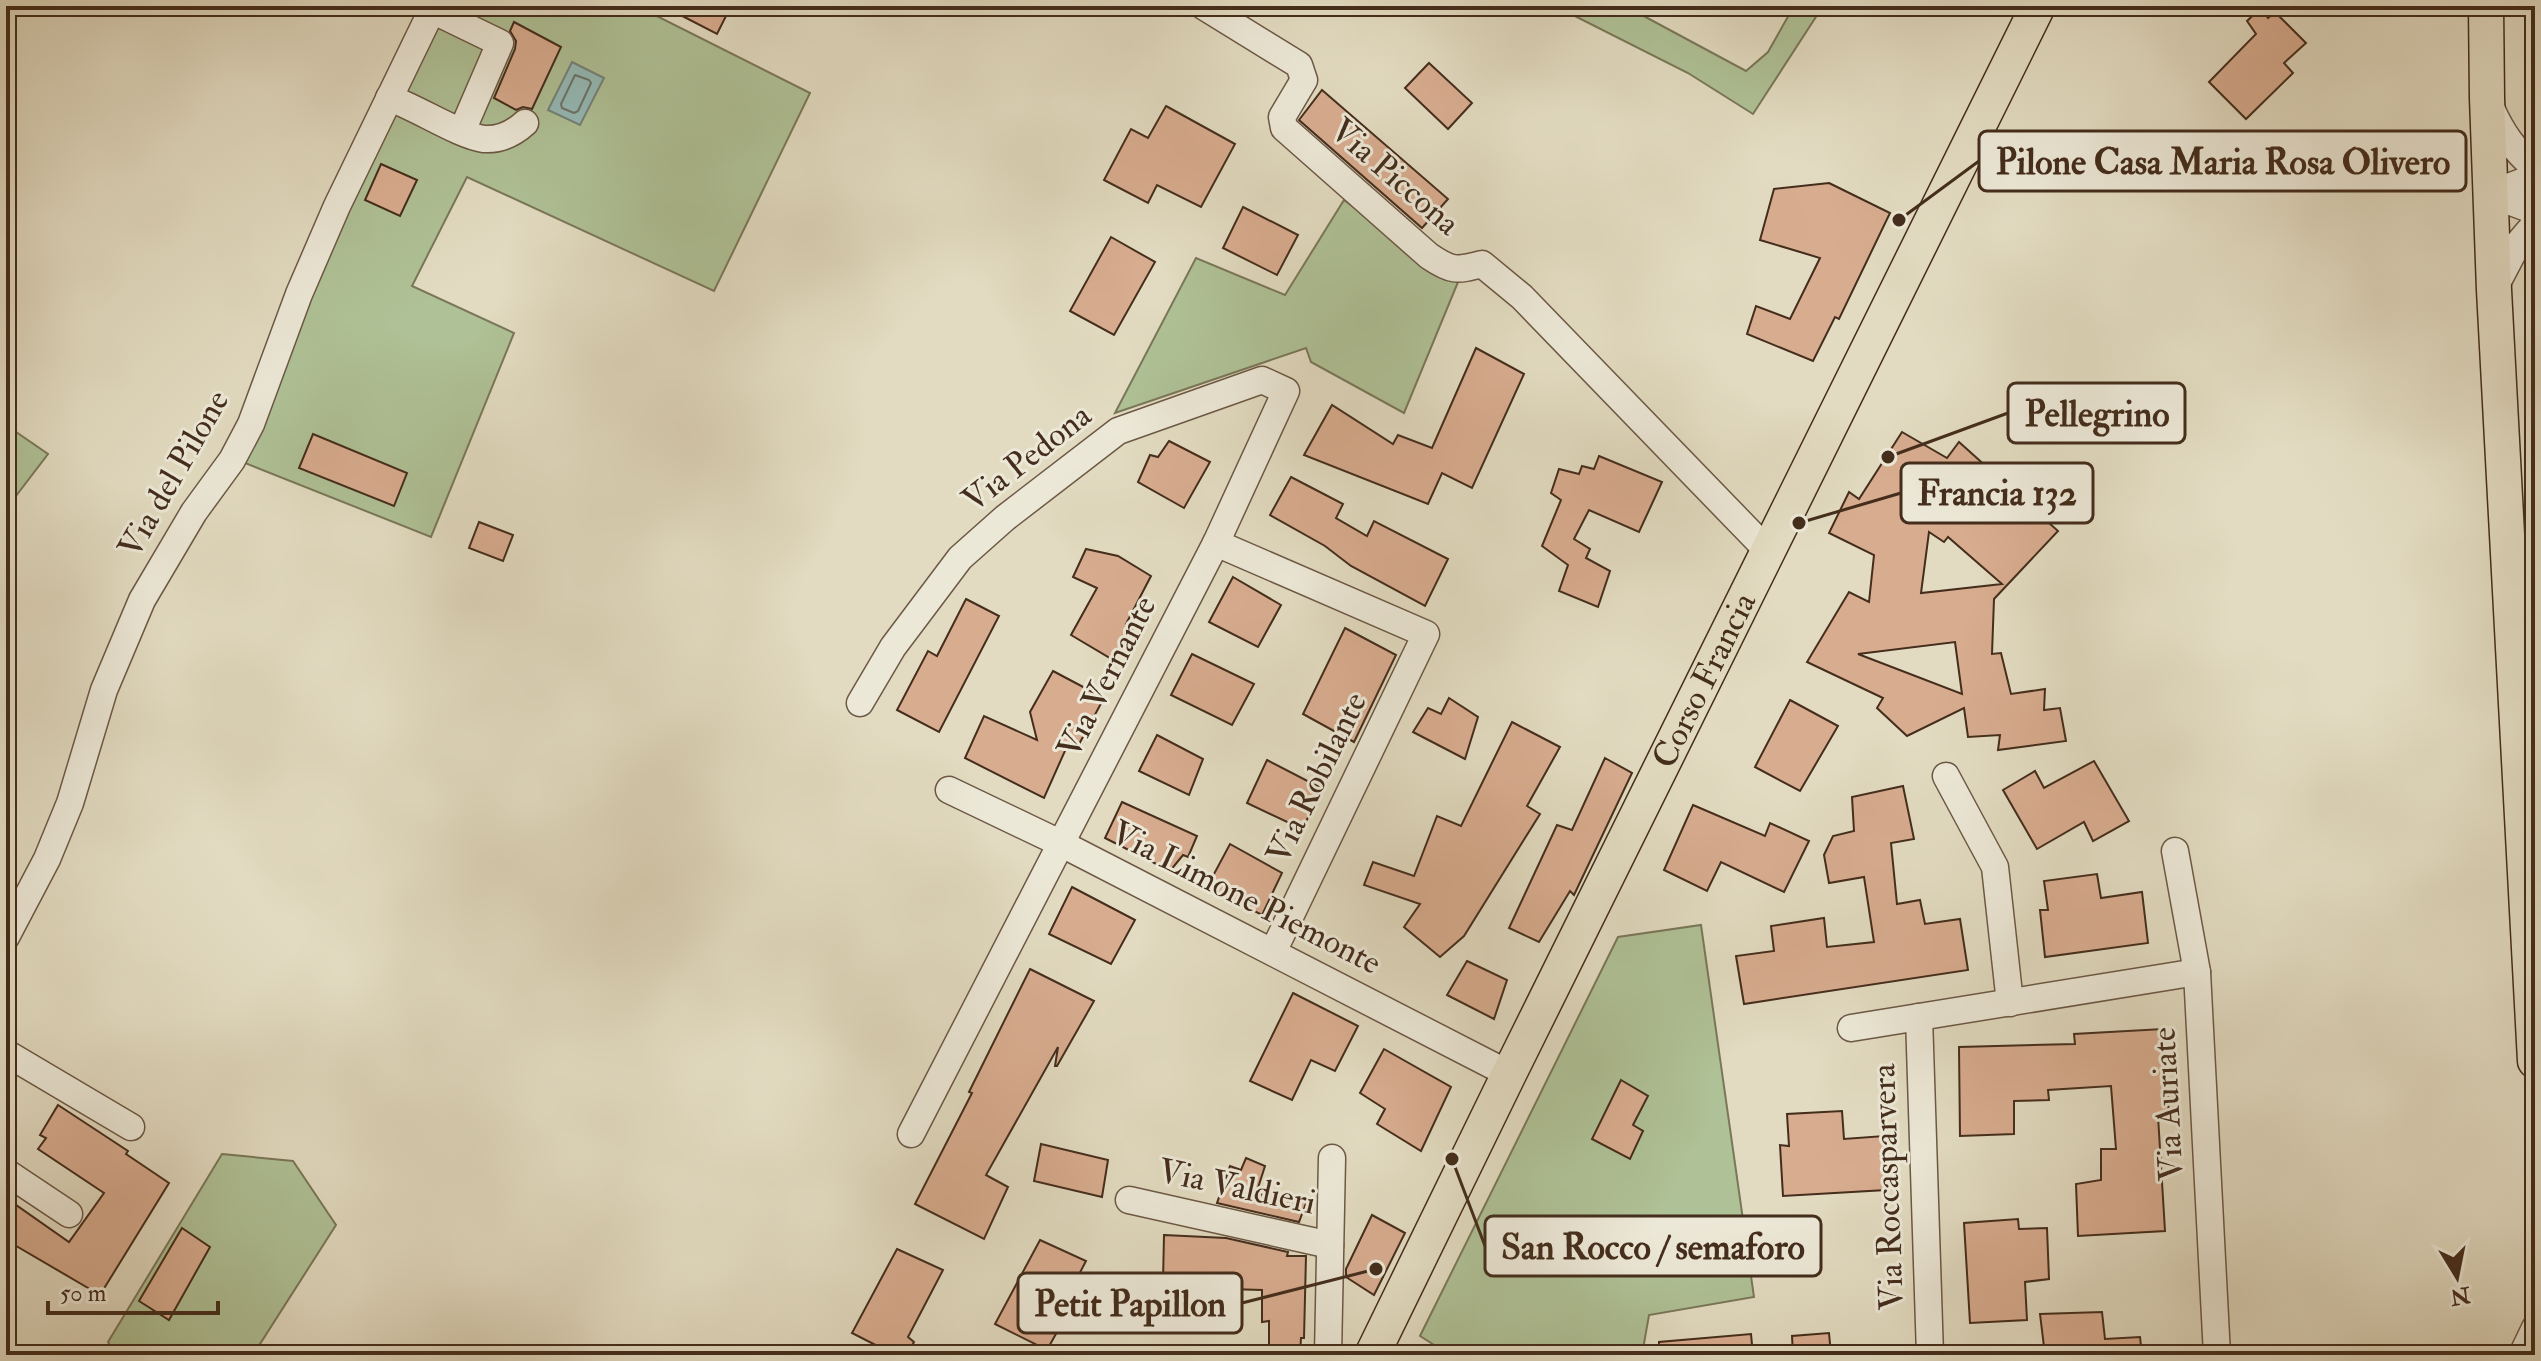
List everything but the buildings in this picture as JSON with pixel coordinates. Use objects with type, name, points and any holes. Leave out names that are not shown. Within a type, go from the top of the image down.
[{"type":"main road","name":"Corso Francia","points":[[1378,1353],[1509,1074],[2038,6]]},
{"type":"main road","points":[[2486,6],[2487,98],[2497,191],[2494,290],[2535,1061]]},
{"type":"street","name":"Via Piccona","points":[[1203,6],[1299,65],[1304,80],[1282,117],[1284,128],[1447,269],[1482,264],[1522,297],[1767,550]]},
{"type":"street","points":[[433,8],[500,43],[462,131]]},
{"type":"street","name":"Via del Pilone","points":[[6,937],[47,859],[70,803],[104,690],[142,600],[194,512],[232,460],[251,424],[299,294],[337,206],[433,8]]},
{"type":"street","points":[[389,98],[486,139],[508,136],[525,123]]},
{"type":"street","points":[[2487,98],[2504,136],[2517,153],[2535,168]]},
{"type":"street","points":[[2497,191],[2535,177]]},
{"type":"street","points":[[2497,191],[2511,202],[2535,211]]},
{"type":"street","points":[[2494,290],[2517,245],[2535,224]]},
{"type":"street","name":"Via Pedona","points":[[860,703],[893,647],[960,558],[1005,518],[1118,431],[1262,380],[1286,391],[1216,543]]},
{"type":"street","name":"Via Robilante","points":[[1216,543],[1426,634],[1273,952]]},
{"type":"street","name":"Via Vernante","points":[[911,1134],[1216,543]]},
{"type":"street","points":[[1946,776],[1995,867],[2010,1003]]},
{"type":"street","name":"Via Limone Piemonte","points":[[949,790],[1062,844],[1509,1074]]},
{"type":"street","name":"Via Auriate","points":[[2175,851],[2197,972],[2217,1355]]},
{"type":"street","points":[[1851,1028],[2197,972]]},
{"type":"street","name":"Via Roccasparvera","points":[[1919,1017],[1930,1355]]},
{"type":"street","points":[[6,1053],[131,1127]]},
{"type":"street","name":"Via Valdieri","points":[[1328,1355],[1332,1158]]},
{"type":"street","points":[[6,1172],[69,1214]]},
{"type":"street","name":"Via Valdieri","points":[[1129,1200],[1330,1245]]},
{"type":"street","points":[[2522,1355],[2535,1328]]},
{"type":"green space","points":[[447,6],[637,6],[810,93],[714,291],[467,177],[412,286],[514,333],[431,537],[245,463],[370,152]]},
{"type":"green space","points":[[1555,6],[1619,6],[1640,14],[1746,71],[1768,52],[1794,6],[1823,6],[1753,114],[1688,73]]},
{"type":"green space","points":[[1344,200],[1458,282],[1404,413],[1311,362],[1306,348],[1115,413],[1196,258],[1285,295]]},
{"type":"green space","points":[[6,425],[48,454],[6,509]]},
{"type":"green space","points":[[1701,925],[1754,1297],[1649,1315],[1642,1355],[1450,1355],[1420,1336],[1618,937]]},
{"type":"green space","points":[[222,1154],[293,1161],[336,1225],[253,1355],[116,1355],[108,1342]]},
{"type":"water","points":[[572,62],[604,78],[580,125],[548,110]]},
{"type":"place","name":"Pilone Casa Maria Rosa Olivero","points":[[1899,220]]},
{"type":"place","name":"Pellegrino","points":[[1888,457]]},
{"type":"place","name":"Francia 132","points":[[1799,523]]},
{"type":"place","name":"San Rocco / semaforo","points":[[1452,1159]]},
{"type":"place","name":"Petit Papillon","points":[[1376,1269]]}]
